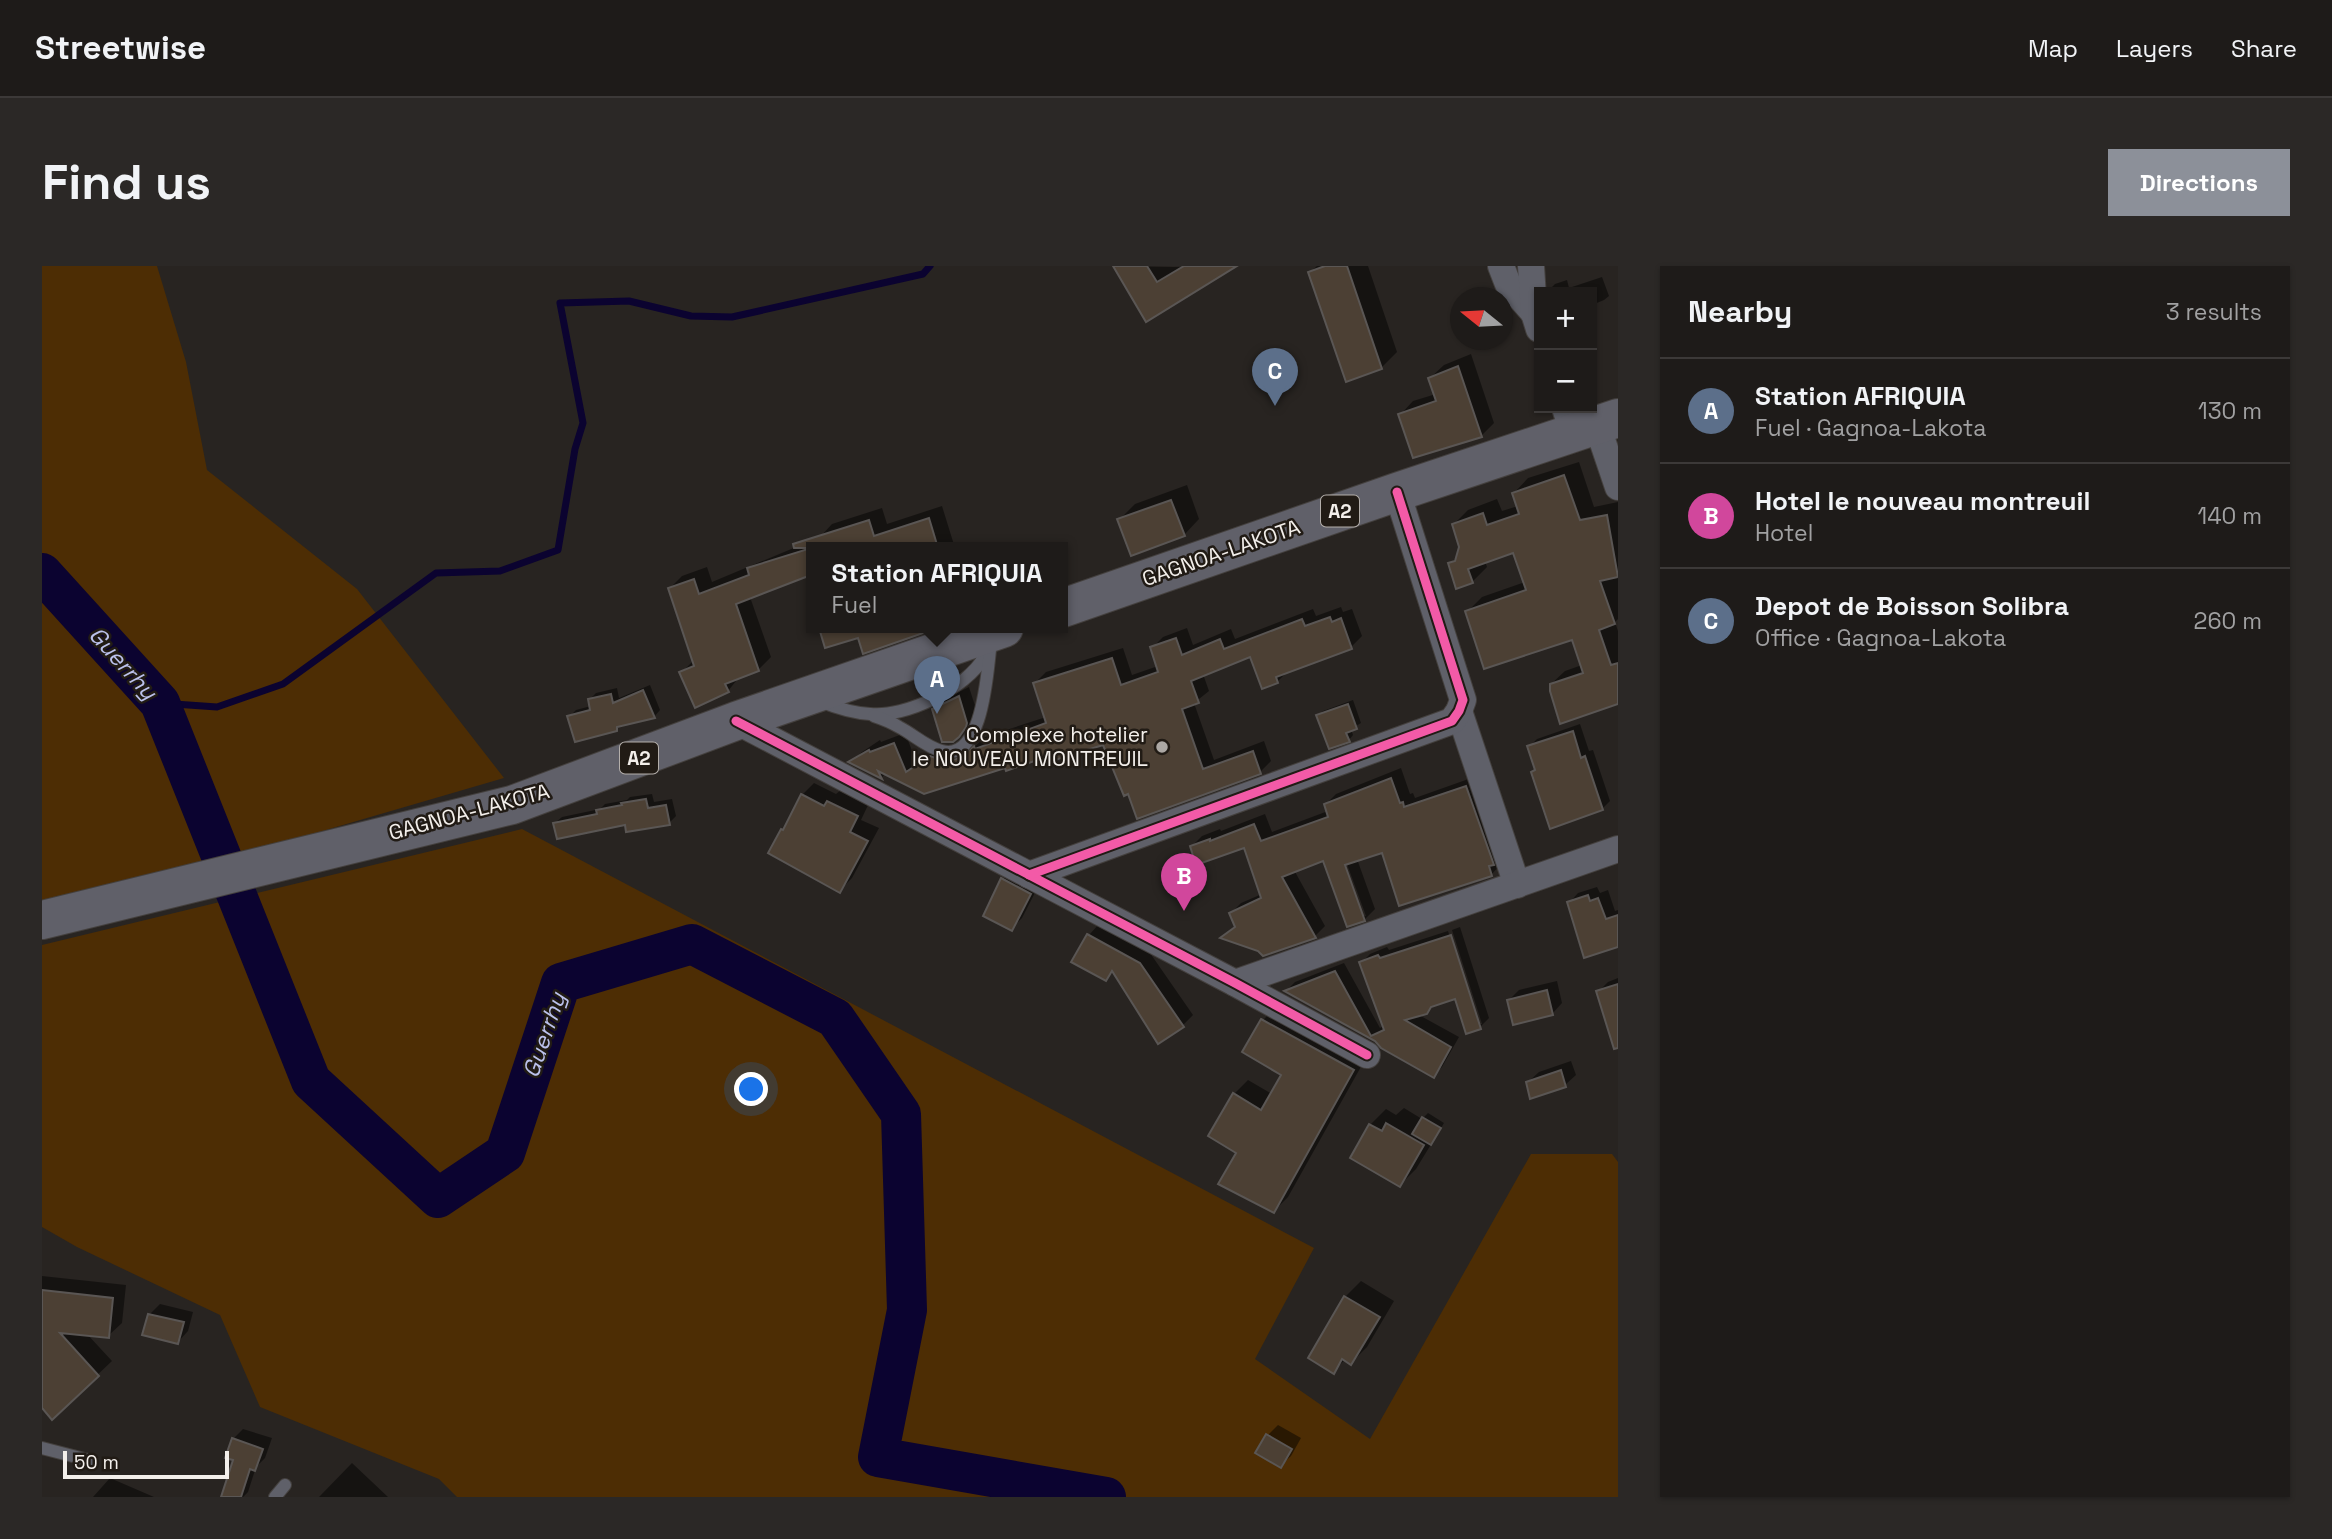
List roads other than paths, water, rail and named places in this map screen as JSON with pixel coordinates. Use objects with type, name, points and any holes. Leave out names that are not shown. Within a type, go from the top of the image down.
[{"type":"main road","name":"GAGNOA-LAKOTA","points":[[1068,606],[1397,492],[1588,421]]},
{"type":"main road","name":"GAGNOA-LAKOTA","points":[[42,920],[512,805],[808,696],[989,633]]},
{"type":"street","points":[[1501,266],[1508,284],[1534,317]]},
{"type":"street","points":[[1531,266],[1534,294]]},
{"type":"street","points":[[1588,421],[1618,487]]},
{"type":"street","points":[[1029,875],[1452,721],[1463,700],[1397,492]]},
{"type":"street","points":[[1459,711],[1517,885]]},
{"type":"street","points":[[736,722],[1367,1055]]},
{"type":"street","points":[[1235,983],[1618,849]]},
{"type":"lane","points":[[808,696],[839,708],[872,715],[898,726],[941,751],[952,753],[965,746],[976,727],[997,633]]},
{"type":"lane","points":[[872,715],[927,702],[950,690],[985,657],[997,633]]},
{"type":"lane","points":[[42,1448],[92,1461]]},
{"type":"lane","points":[[275,1497],[285,1485]]},
{"type":"waterway","points":[[160,703],[217,707],[283,684],[436,573],[500,571],[558,550],[575,449],[583,423],[560,303],[629,301],[691,316],[732,317],[923,274],[930,266]]},
{"type":"waterway","name":"Guerrhy","points":[[42,573],[160,703],[311,1081],[438,1198],[505,1153],[561,983],[692,944],[835,1018],[901,1114],[907,1310],[878,1457],[1106,1497]]},
{"type":"place","name":"Depot de Boisson Solibra","points":[[1275,406]]},
{"type":"place","name":"Station AFRIQUIA","points":[[937,714]]},
{"type":"place","name":"Complexe hotelier le NOUVEAU MONTREUIL","points":[[1162,747]]},
{"type":"place","name":"Hotel le nouveau montreuil","points":[[1184,911]]}]
